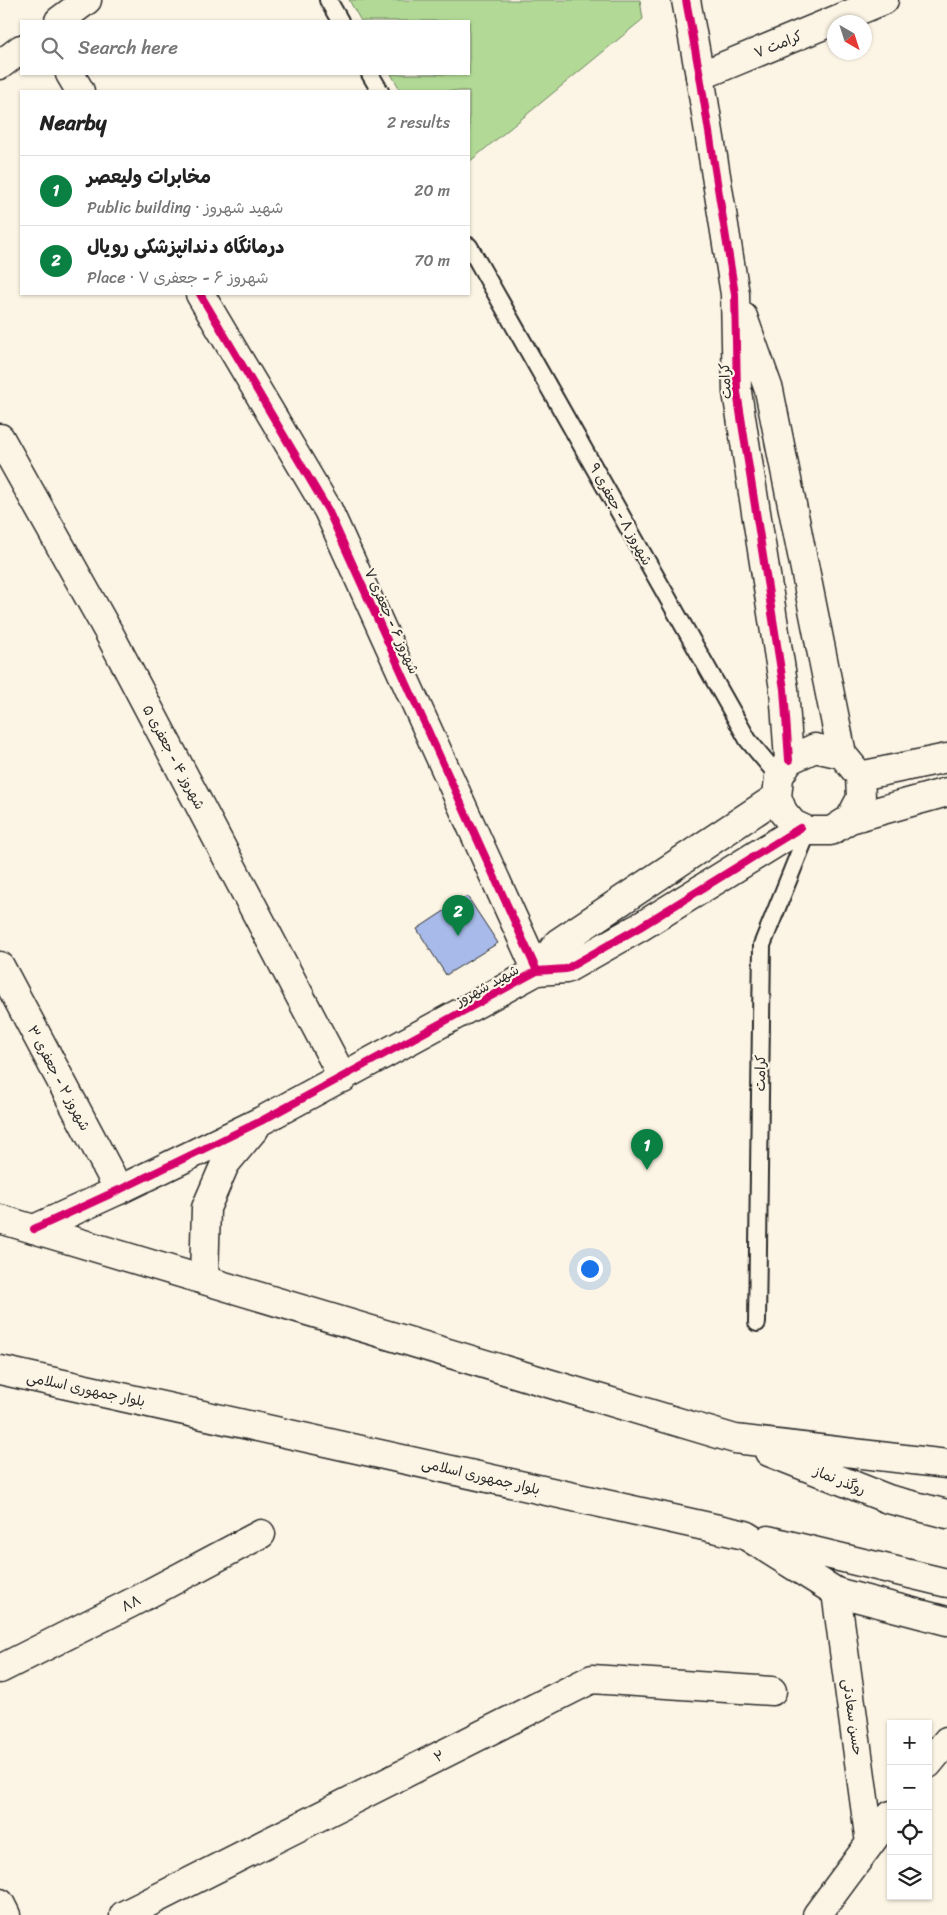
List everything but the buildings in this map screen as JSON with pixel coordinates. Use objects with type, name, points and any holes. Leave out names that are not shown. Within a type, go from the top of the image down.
[{"type":"street","points":[[60,20],[87,0]]},
{"type":"street","name":"کرامت","points":[[686,0],[735,294],[737,392],[784,689],[782,778]]},
{"type":"street","name":"کرامت ۷","points":[[700,76],[884,0]]},
{"type":"street","points":[[0,65],[20,50]]},
{"type":"street","points":[[71,75],[79,90]]},
{"type":"street","name":"کرامت","points":[[735,294],[768,390],[842,754]]},
{"type":"street","name":"شهروز ۶ - جعفری ۷","points":[[201,295],[328,510],[537,971]]},
{"type":"street","name":"شهروز ۴ - جعفری ۵","points":[[0,438],[109,633],[343,1078]]},
{"type":"street","points":[[850,819],[861,798],[860,776],[842,754],[815,748],[782,778],[783,812],[793,824],[804,830],[831,831],[850,819],[947,792]]},
{"type":"street","points":[[860,776],[947,758]]},
{"type":"street","name":"شهید شهروز","points":[[34,1229],[119,1190],[343,1078],[537,971],[558,943],[782,778]]},
{"type":"street","name":"شهید شهروز","points":[[537,971],[566,969],[804,830]]},
{"type":"street","name":"شهروز ۲ - جعفری ۳","points":[[0,966],[119,1190]]},
{"type":"street","points":[[204,1279],[206,1208],[225,1164],[261,1120]]},
{"type":"street","points":[[0,1219],[735,1439],[947,1464]]},
{"type":"street","name":"بلوار جمهوری اسلامی","points":[[0,1370],[745,1535],[836,1592],[947,1621]]},
{"type":"street","name":"روگذر نماز","points":[[735,1439],[888,1499],[947,1514]]},
{"type":"street","name":"۸۸","points":[[0,1669],[131,1603],[260,1534]]},
{"type":"street","points":[[745,1535],[947,1582]]},
{"type":"street","name":"حسن سعادتی","points":[[836,1592],[870,1843]]},
{"type":"street","name":"۲","points":[[124,1915],[592,1679],[772,1691]]},
{"type":"street","points":[[932,1759],[947,1741]]},
{"type":"street","points":[[817,1915],[887,1820]]},
{"type":"street","points":[[0,1903],[6,1915]]},
{"type":"lane","points":[[328,0],[339,20]]},
{"type":"lane","points":[[371,75],[379,90]]},
{"type":"lane","name":"شهروز ۸ - جعفری ۹","points":[[470,248],[748,740],[782,778]]},
{"type":"lane","name":"کرامت","points":[[757,1323],[762,945],[804,830]]},
{"type":"green space","points":[[349,0],[640,0],[643,19],[470,161],[470,90],[400,90],[392,75],[470,75],[470,20],[360,20]]},
{"type":"cycle path","points":[[686,0],[735,294],[737,392],[784,689],[789,760]]},
{"type":"cycle path","points":[[201,295],[328,510],[537,971]]},
{"type":"cycle path","points":[[34,1229],[261,1121],[537,971],[566,969],[640,927],[800,828]]},
{"type":"place","name":"درمانگاه دندانپزشکی رویال","points":[[458,936]]},
{"type":"place","name":"مخابرات ولیعصر","points":[[647,1170]]}]
